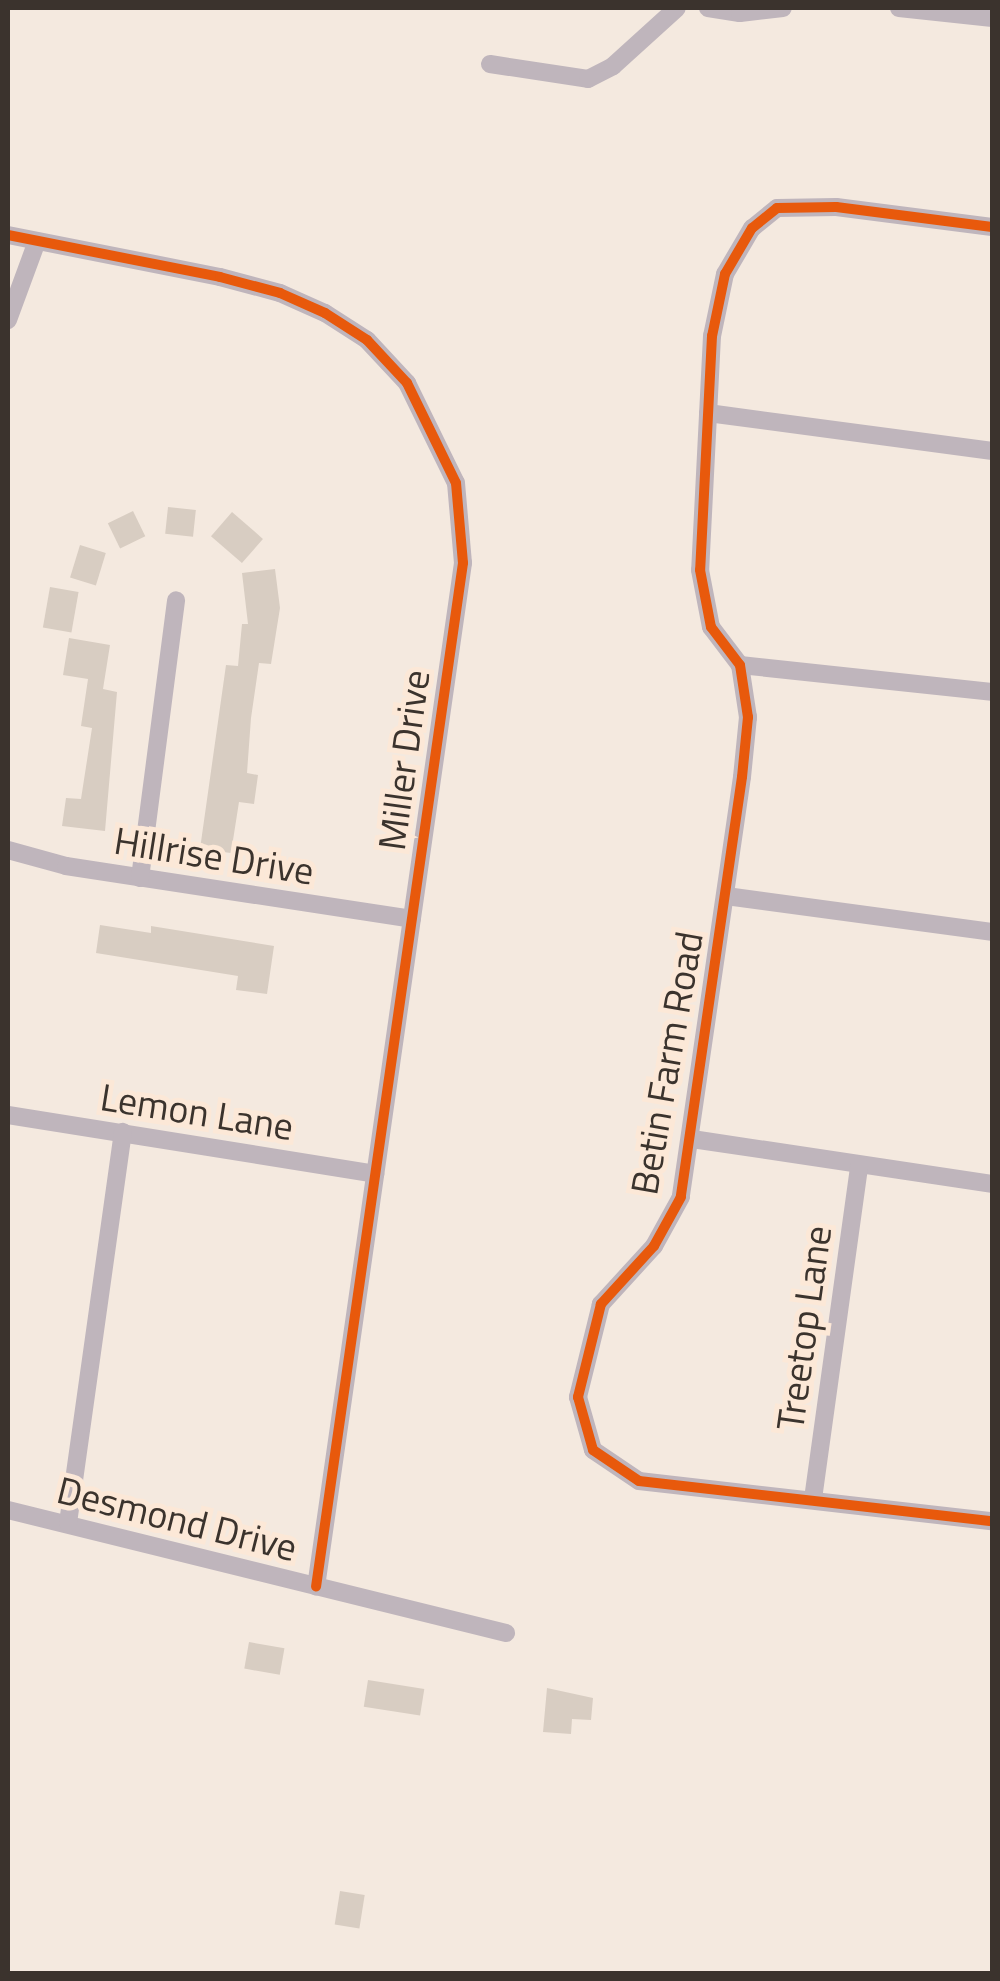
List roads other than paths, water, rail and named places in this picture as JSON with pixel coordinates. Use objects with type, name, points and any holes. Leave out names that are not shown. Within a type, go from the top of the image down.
[{"type":"street","points":[[490,64],[588,79],[613,66],[677,8]]},
{"type":"street","points":[[708,8],[740,13],[783,8]]},
{"type":"street","points":[[899,8],[992,18]]},
{"type":"street","points":[[992,227],[836,206],[777,208],[752,228],[726,274],[712,336],[702,598],[711,627],[740,664],[992,692]]},
{"type":"street","name":"Miller Drive","points":[[8,234],[265,289],[326,313],[367,340],[408,383],[436,431],[456,483],[463,563],[316,1588]]},
{"type":"street","points":[[8,320],[37,241]]},
{"type":"street","points":[[708,413],[992,451]]},
{"type":"street","points":[[140,878],[176,600]]},
{"type":"street","name":"Betin Farm Road","points":[[740,664],[748,717],[692,1138],[668,1226],[614,1284],[594,1319],[578,1397],[582,1429],[604,1462],[639,1480],[992,1521]]},
{"type":"street","name":"Hillrise Drive","points":[[8,850],[140,878],[412,918]]},
{"type":"street","points":[[726,896],[992,932]]},
{"type":"street","name":"Lemon Lane","points":[[8,1115],[375,1174]]},
{"type":"street","points":[[68,1524],[123,1132]]},
{"type":"street","name":"Betin Farm Road","points":[[692,1138],[992,1184]]},
{"type":"street","name":"Treetop Lane","points":[[813,1499],[860,1166]]},
{"type":"street","name":"Desmond Drive","points":[[8,1510],[506,1633]]}]
